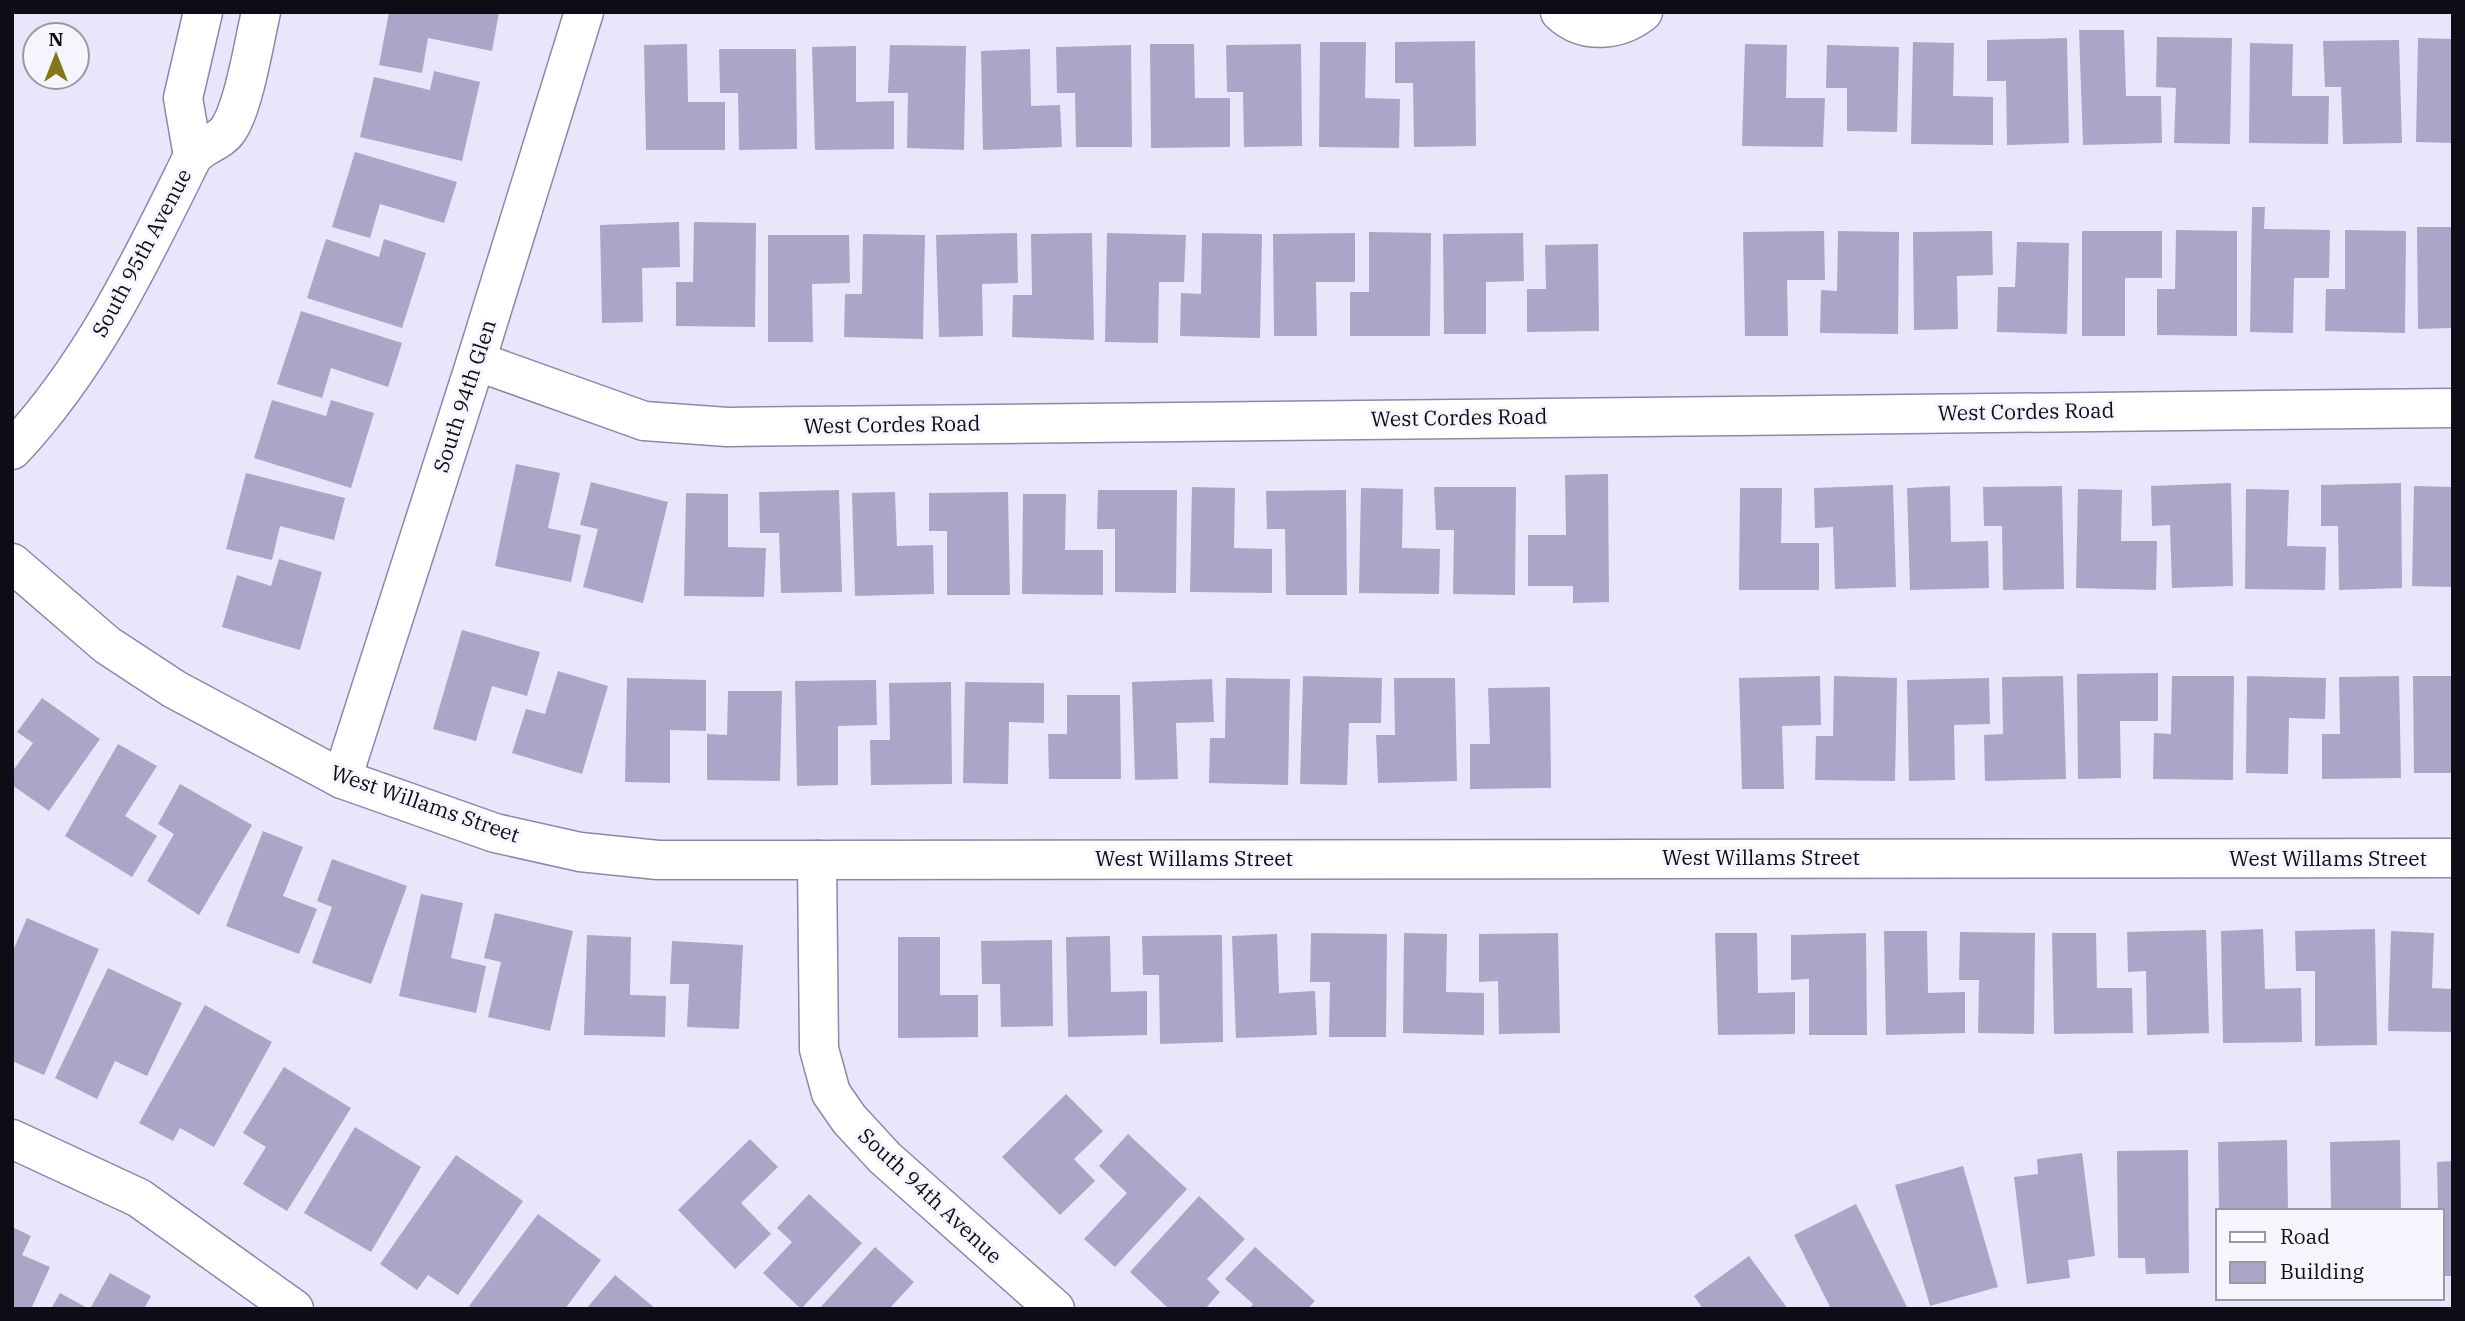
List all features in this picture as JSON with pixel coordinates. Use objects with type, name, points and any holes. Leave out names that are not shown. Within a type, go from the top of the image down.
[{"type":"street","name":"South 95th Avenue","points":[[193,156],[183,98],[203,12]]},
{"type":"street","name":"South 95th Avenue","points":[[12,450],[45,415],[102,333],[144,259],[193,156],[228,131],[245,85],[261,12]]},
{"type":"street","name":"South 94th Glen","points":[[342,779],[476,362],[584,12]]},
{"type":"street","points":[[1560,12],[1584,26],[1604,29],[1624,24],[1643,12]]},
{"type":"street","name":"West Cordes Road","points":[[476,362],[644,421],[727,427],[2453,408]]},
{"type":"street","name":"West Willams Street","points":[[12,563],[107,645],[174,689],[342,779],[495,833],[580,852],[658,860],[2453,858]]},
{"type":"street","name":"South 94th Avenue","points":[[817,860],[819,1049],[831,1093],[849,1119],[885,1158],[1055,1309]]},
{"type":"street","points":[[12,1139],[139,1198],[294,1309]]},
{"type":"building","points":[[389,12],[499,12],[492,51],[428,38],[422,73],[379,65]]},
{"type":"building","points":[[2079,30],[2124,30],[2126,96],[2161,96],[2162,143],[2083,145]]},
{"type":"building","points":[[2157,37],[2232,38],[2230,144],[2174,143],[2176,88],[2156,87]]},
{"type":"building","points":[[2067,38],[2069,143],[2007,145],[2006,81],[1987,81],[1987,40]]},
{"type":"building","points":[[2418,38],[2453,39],[2453,143],[2416,142]]},
{"type":"building","points":[[2399,40],[2402,143],[2343,144],[2341,87],[2325,87],[2323,41]]},
{"type":"building","points":[[1475,41],[1476,146],[1414,147],[1413,83],[1395,83],[1395,42]]},
{"type":"building","points":[[1320,42],[1366,42],[1365,98],[1400,99],[1399,148],[1319,147]]},
{"type":"building","points":[[1913,42],[1954,43],[1953,96],[1993,97],[1993,145],[1911,144]]},
{"type":"building","points":[[2250,43],[2293,44],[2292,96],[2329,96],[2328,144],[2249,143]]},
{"type":"building","points":[[687,44],[688,102],[725,102],[725,150],[646,150],[644,45]]},
{"type":"building","points":[[1150,44],[1194,44],[1195,98],[1230,98],[1230,147],[1151,148]]},
{"type":"building","points":[[1301,44],[1302,146],[1244,147],[1243,92],[1227,92],[1226,45]]},
{"type":"building","points":[[1745,44],[1787,45],[1786,98],[1825,98],[1823,147],[1742,146]]},
{"type":"building","points":[[890,45],[966,46],[964,150],[907,148],[908,93],[888,93]]},
{"type":"building","points":[[1131,45],[1132,147],[1076,147],[1075,93],[1057,93],[1056,47]]},
{"type":"building","points":[[1827,45],[1899,47],[1897,132],[1847,131],[1847,88],[1826,88]]},
{"type":"building","points":[[856,46],[856,102],[894,101],[894,149],[815,150],[812,47]]},
{"type":"building","points":[[719,49],[796,49],[797,149],[739,150],[738,93],[720,93]]},
{"type":"building","points":[[1030,49],[1031,106],[1060,105],[1062,147],[983,150],[981,51]]},
{"type":"building","points":[[434,71],[480,82],[462,161],[360,137],[374,77],[430,90]]},
{"type":"building","points":[[355,152],[457,182],[444,223],[380,204],[370,238],[332,227]]},
{"type":"building","points":[[2252,207],[2265,207],[2264,229],[2330,230],[2329,278],[2294,278],[2293,333],[2250,332]]},
{"type":"building","points":[[679,222],[680,267],[642,268],[643,322],[602,323],[600,225]]},
{"type":"building","points":[[694,222],[756,223],[755,327],[676,326],[676,282],[693,282]]},
{"type":"building","points":[[2417,227],[2453,227],[2453,328],[2418,329]]},
{"type":"building","points":[[2176,230],[2237,231],[2237,336],[2157,335],[2157,289],[2175,289]]},
{"type":"building","points":[[2345,230],[2406,231],[2405,333],[2325,331],[2326,289],[2345,289]]},
{"type":"building","points":[[1824,231],[1825,280],[1787,280],[1788,336],[1745,336],[1743,232]]},
{"type":"building","points":[[1838,231],[1899,232],[1898,334],[1820,333],[1821,290],[1837,291]]},
{"type":"building","points":[[1992,231],[1993,275],[1957,276],[1958,329],[1914,330],[1913,232]]},
{"type":"building","points":[[2082,231],[2162,231],[2162,278],[2125,278],[2125,336],[2082,336]]},
{"type":"building","points":[[1369,232],[1431,233],[1430,336],[1350,336],[1350,292],[1369,292]]},
{"type":"building","points":[[1017,233],[1018,283],[982,284],[983,336],[939,337],[936,235]]},
{"type":"building","points":[[1092,233],[1094,340],[1012,337],[1013,295],[1032,295],[1031,234]]},
{"type":"building","points":[[1107,233],[1186,235],[1184,282],[1159,282],[1158,343],[1105,342]]},
{"type":"building","points":[[1202,233],[1262,234],[1260,338],[1180,336],[1181,293],[1201,294]]},
{"type":"building","points":[[1355,233],[1355,282],[1316,282],[1317,336],[1274,336],[1273,234]]},
{"type":"building","points":[[1523,233],[1524,281],[1486,282],[1486,334],[1444,334],[1443,234]]},
{"type":"building","points":[[863,234],[925,235],[923,339],[844,337],[845,294],[862,294]]},
{"type":"building","points":[[768,235],[849,235],[850,283],[812,284],[813,342],[768,342]]},
{"type":"building","points":[[326,239],[379,257],[384,239],[426,253],[402,328],[307,298]]},
{"type":"building","points":[[2017,242],[2069,243],[2067,334],[1997,332],[1998,287],[2015,287]]},
{"type":"building","points":[[1598,244],[1599,331],[1527,332],[1527,289],[1546,289],[1545,245]]},
{"type":"building","points":[[301,311],[402,343],[388,387],[331,368],[322,398],[277,384]]},
{"type":"building","points":[[272,400],[326,416],[331,400],[374,413],[351,488],[254,458]]},
{"type":"building","points":[[516,464],[560,473],[548,528],[581,535],[571,582],[495,566]]},
{"type":"building","points":[[246,473],[345,498],[334,540],[280,526],[272,560],[226,549]]},
{"type":"building","points":[[1608,474],[1609,602],[1573,603],[1573,586],[1528,586],[1528,535],[1566,535],[1565,475]]},
{"type":"building","points":[[591,482],[668,502],[643,603],[583,587],[598,529],[580,525]]},
{"type":"building","points":[[2231,483],[2233,586],[2172,588],[2170,525],[2152,526],[2151,486]]},
{"type":"building","points":[[2401,483],[2402,588],[2339,590],[2338,526],[2321,526],[2321,485]]},
{"type":"building","points":[[1893,485],[1896,587],[1835,589],[1833,527],[1815,528],[1814,488]]},
{"type":"building","points":[[1950,486],[1951,542],[1988,541],[1989,588],[1910,590],[1907,488]]},
{"type":"building","points":[[2062,486],[2064,589],[2003,590],[2002,526],[1984,526],[1983,487]]},
{"type":"building","points":[[2414,486],[2453,487],[2453,587],[2412,586]]},
{"type":"building","points":[[1192,487],[1235,488],[1234,548],[1272,549],[1272,593],[1190,592]]},
{"type":"building","points":[[1434,487],[1516,487],[1515,595],[1453,594],[1454,530],[1436,530]]},
{"type":"building","points":[[1361,488],[1403,489],[1402,548],[1440,549],[1439,594],[1359,593]]},
{"type":"building","points":[[1740,488],[1782,488],[1781,543],[1819,543],[1819,590],[1739,590]]},
{"type":"building","points":[[2078,489],[2122,490],[2121,541],[2157,541],[2156,590],[2076,588]]},
{"type":"building","points":[[2246,489],[2289,490],[2287,546],[2326,547],[2325,590],[2245,589]]},
{"type":"building","points":[[839,490],[842,592],[781,593],[779,533],[760,533],[759,492]]},
{"type":"building","points":[[1098,490],[1177,490],[1176,593],[1115,592],[1115,529],[1097,529]]},
{"type":"building","points":[[1346,490],[1347,595],[1286,595],[1285,529],[1267,529],[1266,491]]},
{"type":"building","points":[[895,492],[897,546],[933,545],[934,594],[855,596],[852,493]]},
{"type":"building","points":[[1008,492],[1010,595],[947,595],[947,531],[929,531],[929,493]]},
{"type":"building","points":[[686,493],[728,494],[728,547],[766,548],[764,597],[684,596]]},
{"type":"building","points":[[1023,494],[1066,494],[1065,550],[1103,550],[1103,595],[1022,594]]},
{"type":"building","points":[[279,559],[322,572],[300,650],[222,627],[237,575],[271,586]]},
{"type":"building","points":[[462,630],[540,652],[527,696],[492,686],[476,741],[433,729]]},
{"type":"building","points":[[558,671],[608,686],[582,774],[512,753],[526,709],[545,714]]},
{"type":"building","points":[[2158,673],[2158,721],[2120,721],[2121,778],[2078,779],[2077,674]]},
{"type":"building","points":[[1303,676],[1382,678],[1381,723],[1349,723],[1347,785],[1300,784]]},
{"type":"building","points":[[1820,676],[1821,725],[1782,726],[1784,789],[1742,789],[1739,678]]},
{"type":"building","points":[[1834,676],[1897,678],[1895,781],[1815,780],[1816,736],[1833,736]]},
{"type":"building","points":[[2063,676],[2066,779],[1985,781],[1984,735],[2003,734],[2002,677]]},
{"type":"building","points":[[2172,676],[2234,676],[2233,780],[2153,779],[2154,733],[2171,734]]},
{"type":"building","points":[[2247,676],[2326,678],[2325,719],[2289,718],[2288,774],[2246,773]]},
{"type":"building","points":[[2399,676],[2401,778],[2322,779],[2322,734],[2340,734],[2339,677]]},
{"type":"building","points":[[2413,676],[2453,676],[2453,773],[2414,773]]},
{"type":"building","points":[[627,678],[706,680],[706,731],[670,730],[670,783],[625,782]]},
{"type":"building","points":[[1226,678],[1290,679],[1288,785],[1209,783],[1210,738],[1225,738]]},
{"type":"building","points":[[1394,678],[1455,678],[1457,781],[1378,783],[1376,735],[1395,735]]},
{"type":"building","points":[[1989,678],[1990,724],[1954,725],[1955,780],[1909,781],[1907,680]]},
{"type":"building","points":[[1212,679],[1214,722],[1176,723],[1178,779],[1135,780],[1132,682]]},
{"type":"building","points":[[876,680],[877,725],[838,726],[838,785],[797,786],[795,681]]},
{"type":"building","points":[[951,682],[952,784],[871,785],[870,740],[890,740],[889,683]]},
{"type":"building","points":[[965,682],[1044,683],[1044,723],[1009,722],[1008,784],[963,783]]},
{"type":"building","points":[[1550,687],[1551,788],[1470,789],[1470,744],[1490,744],[1488,688]]},
{"type":"building","points":[[728,691],[782,691],[780,781],[707,780],[707,734],[727,735]]},
{"type":"building","points":[[1067,695],[1120,695],[1121,779],[1049,779],[1048,734],[1067,734]]},
{"type":"building","points":[[42,698],[100,739],[49,811],[12,785],[12,772],[33,743],[17,732]]},
{"type":"building","points":[[118,744],[157,766],[125,816],[157,836],[132,877],[65,836]]},
{"type":"building","points":[[180,784],[252,825],[199,915],[147,881],[174,834],[158,824]]},
{"type":"building","points":[[263,831],[303,847],[283,896],[317,909],[299,954],[226,926]]},
{"type":"building","points":[[332,859],[407,886],[371,984],[312,963],[332,907],[317,901]]},
{"type":"building","points":[[421,894],[463,903],[451,958],[486,966],[476,1013],[399,996]]},
{"type":"building","points":[[495,913],[573,931],[550,1031],[488,1017],[501,962],[484,958]]},
{"type":"building","points":[[27,918],[99,949],[44,1075],[12,1061],[12,953]]},
{"type":"building","points":[[2263,929],[2265,989],[2301,988],[2302,1042],[2223,1043],[2221,931]]},
{"type":"building","points":[[2375,929],[2377,1045],[2315,1046],[2315,971],[2296,971],[2295,931]]},
{"type":"building","points":[[2206,930],[2209,1033],[2147,1035],[2146,971],[2128,972],[2127,932]]},
{"type":"building","points":[[1884,931],[1927,931],[1928,993],[1965,992],[1965,1033],[1886,1035]]},
{"type":"building","points":[[2391,931],[2434,933],[2432,988],[2453,989],[2453,1032],[2388,1031]]},
{"type":"building","points":[[1960,932],[2035,933],[2034,1034],[1978,1033],[1979,980],[1959,980]]},
{"type":"building","points":[[1311,933],[1387,934],[1386,1037],[1329,1037],[1330,982],[1310,982]]},
{"type":"building","points":[[1404,933],[1447,934],[1446,992],[1484,993],[1484,1035],[1403,1033]]},
{"type":"building","points":[[1558,933],[1560,1033],[1499,1034],[1498,981],[1479,982],[1479,934]]},
{"type":"building","points":[[1715,933],[1757,933],[1758,993],[1795,992],[1795,1034],[1718,1035]]},
{"type":"building","points":[[1866,933],[1867,1035],[1809,1035],[1809,979],[1791,980],[1791,935]]},
{"type":"building","points":[[2052,933],[2096,933],[2097,988],[2132,988],[2133,1033],[2054,1034]]},
{"type":"building","points":[[1277,934],[1279,993],[1315,991],[1317,1035],[1236,1038],[1232,936]]},
{"type":"building","points":[[587,935],[631,937],[630,995],[666,996],[665,1037],[584,1035]]},
{"type":"building","points":[[1222,935],[1223,1042],[1160,1044],[1159,975],[1143,975],[1142,936]]},
{"type":"building","points":[[1110,936],[1111,992],[1147,991],[1147,1035],[1068,1037],[1066,937]]},
{"type":"building","points":[[898,937],[940,937],[940,995],[978,995],[978,1037],[898,1038]]},
{"type":"building","points":[[1052,940],[1053,1026],[1001,1027],[1000,984],[982,984],[981,941]]},
{"type":"building","points":[[672,941],[743,945],[739,1029],[687,1027],[689,984],[670,984]]},
{"type":"building","points":[[108,968],[182,1003],[147,1076],[115,1061],[97,1099],[55,1078]]},
{"type":"building","points":[[205,1005],[272,1042],[214,1147],[180,1128],[173,1141],[139,1123]]},
{"type":"building","points":[[284,1067],[351,1108],[287,1211],[243,1184],[266,1147],[243,1133]]},
{"type":"building","points":[[1066,1094],[1103,1131],[1074,1159],[1095,1181],[1060,1215],[1002,1157]]},
{"type":"building","points":[[355,1127],[421,1167],[371,1252],[304,1213]]},
{"type":"building","points":[[1128,1134],[1187,1189],[1115,1267],[1084,1239],[1127,1193],[1099,1166]]},
{"type":"building","points":[[750,1139],[778,1167],[741,1203],[771,1234],[735,1269],[678,1210]]},
{"type":"building","points":[[2287,1140],[2288,1209],[2219,1209],[2218,1142]]},
{"type":"building","points":[[2400,1140],[2401,1209],[2331,1209],[2330,1142]]},
{"type":"building","points":[[2188,1150],[2189,1273],[2146,1274],[2145,1258],[2118,1258],[2117,1151]]},
{"type":"building","points":[[2082,1153],[2095,1256],[2068,1260],[2070,1278],[2027,1284],[2014,1177],[2038,1174],[2037,1159]]},
{"type":"building","points":[[456,1155],[523,1201],[458,1295],[428,1275],[417,1290],[380,1264]]},
{"type":"building","points":[[2453,1161],[2453,1276],[2444,1276],[2444,1209],[2438,1209],[2437,1162]]},
{"type":"building","points":[[1963,1166],[1998,1287],[1930,1306],[1895,1185]]},
{"type":"building","points":[[809,1194],[862,1243],[801,1309],[763,1273],[792,1242],[777,1228]]},
{"type":"building","points":[[1199,1196],[1245,1239],[1207,1279],[1220,1292],[1205,1309],[1169,1309],[1130,1272]]},
{"type":"building","points":[[1856,1204],[1908,1309],[1831,1309],[1794,1235]]},
{"type":"building","points":[[538,1214],[601,1260],[565,1309],[473,1309],[469,1306]]},
{"type":"building","points":[[12,1227],[31,1236],[22,1255],[50,1267],[31,1309],[12,1309]]},
{"type":"building","points":[[875,1247],[914,1282],[889,1309],[819,1309]]},
{"type":"building","points":[[1255,1247],[1315,1301],[1307,1309],[1249,1309],[1253,1304],[1225,1279]]},
{"type":"building","points":[[1749,1256],[1788,1309],[1703,1309],[1694,1296]]},
{"type":"building","points":[[110,1273],[151,1296],[144,1309],[90,1309]]},
{"type":"building","points":[[615,1275],[656,1309],[586,1309]]},
{"type":"building","points":[[60,1293],[89,1309],[51,1309]]}]
